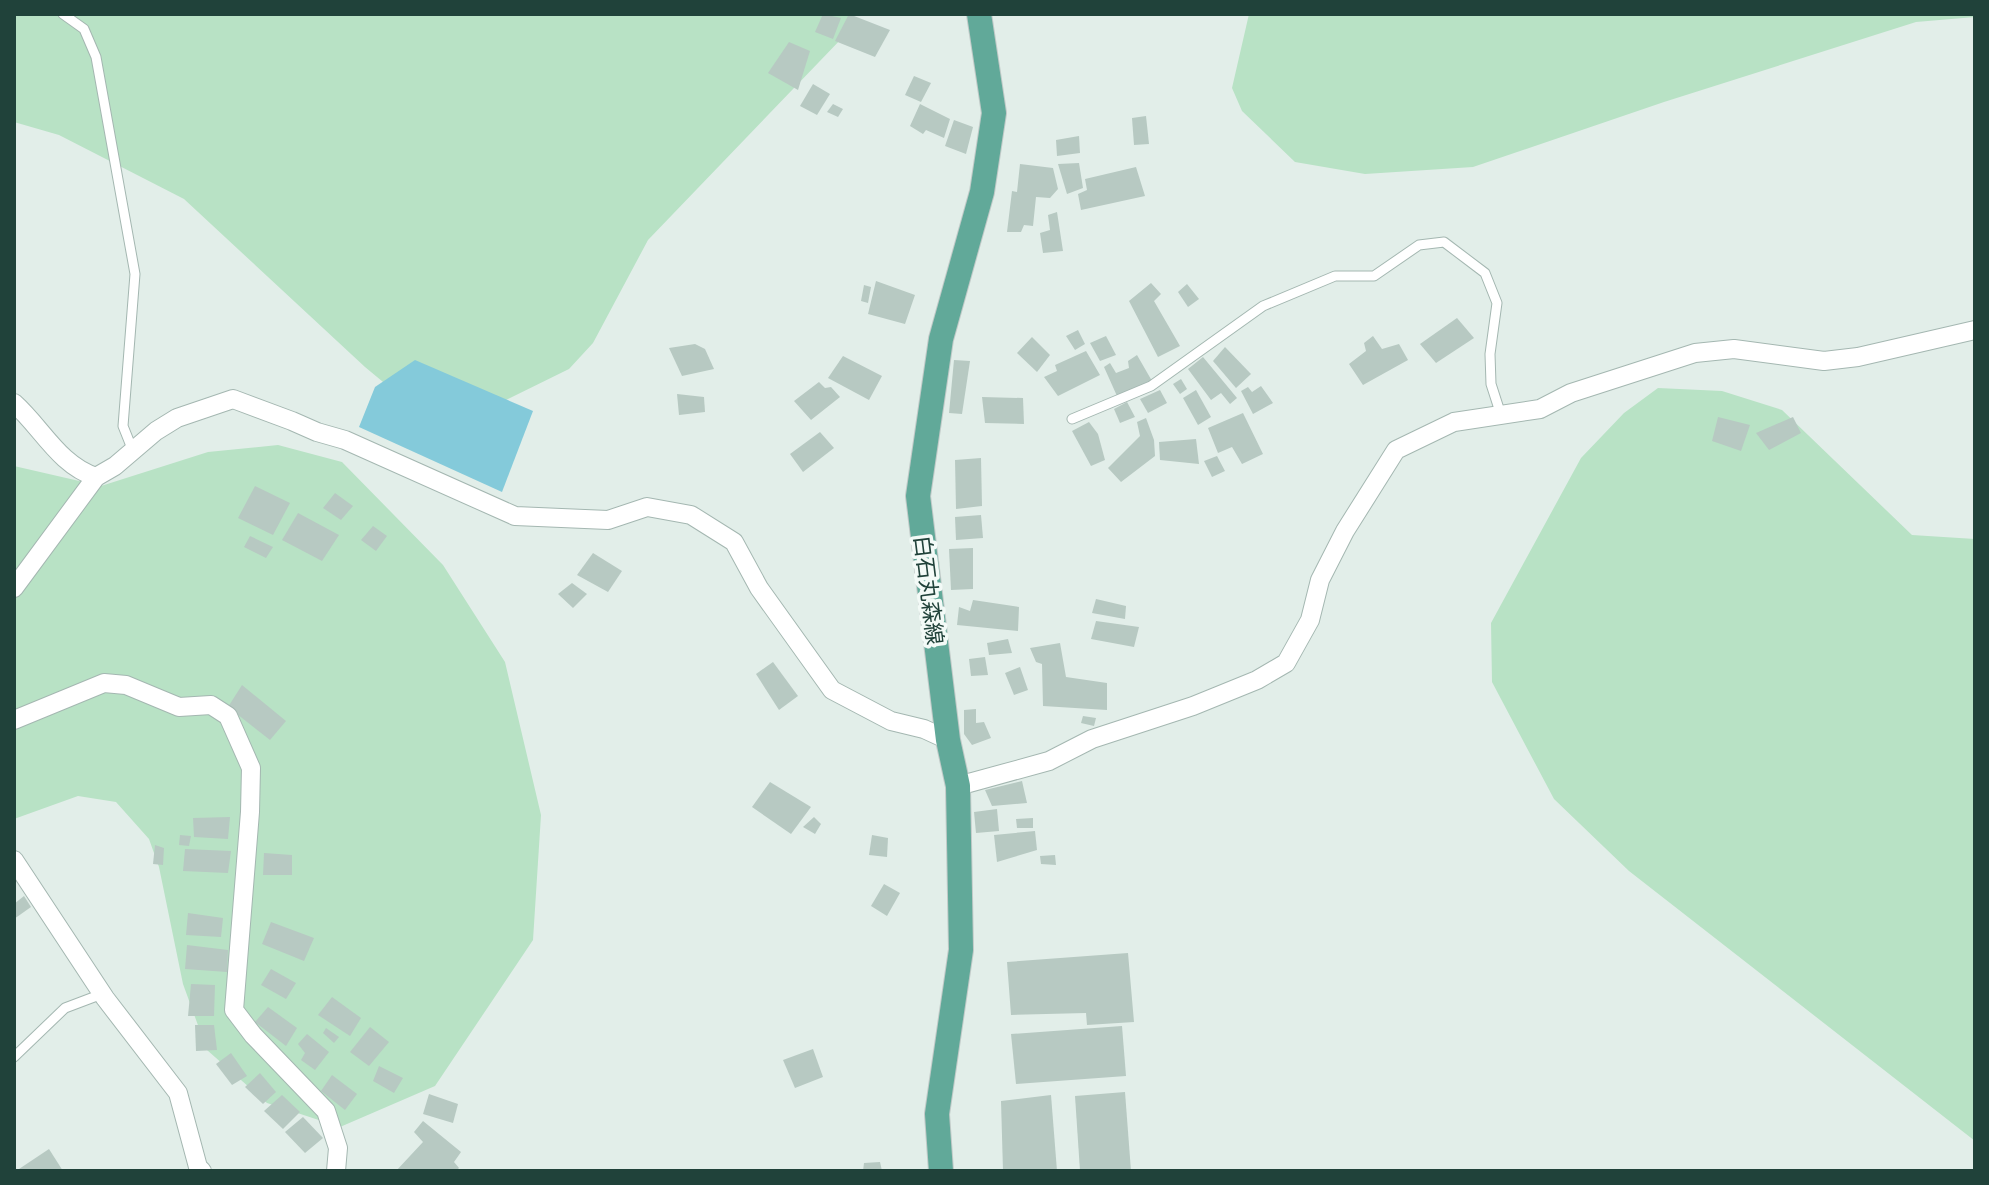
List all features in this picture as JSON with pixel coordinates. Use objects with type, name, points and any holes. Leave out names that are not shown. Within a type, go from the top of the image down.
[{"type":"main road","name":"白石丸森線","points":[[941,1171],[937,1114],[961,950],[958,786],[948,740],[918,496],[941,339],[982,192],[994,113],[979,14]]},
{"type":"street","points":[[958,786],[1049,761],[1092,739],[1193,706],[1257,680],[1286,663],[1310,620],[1320,580],[1345,531],[1396,450],[1454,422],[1540,409],[1571,393],[1695,353],[1734,349],[1824,361],[1858,357],[1975,330]]},
{"type":"street","points":[[14,588],[96,477],[177,418],[233,399],[345,440],[515,516],[608,520],[647,507],[691,515],[734,542],[759,588],[832,690],[891,721],[924,729],[948,740]]},
{"type":"street","points":[[14,403],[65,461],[81,472],[96,477]]},
{"type":"street","points":[[14,720],[104,683],[126,685],[179,707],[211,705],[228,716],[251,768],[234,1010],[253,1035],[326,1111],[338,1148],[336,1171]]},
{"type":"street","points":[[14,860],[102,994],[178,1093],[198,1167],[202,1171]]},
{"type":"lane","points":[[63,14],[84,29],[96,57],[135,274],[123,426],[133,451]]},
{"type":"lane","points":[[1072,419],[1151,386],[1263,306],[1335,276],[1374,276],[1419,245],[1444,242],[1485,273],[1497,303],[1490,354],[1491,384],[1501,415]]},
{"type":"lane","points":[[14,1057],[65,1008],[102,994]]},
{"type":"green space","points":[[14,14],[852,14],[844,36],[648,240],[593,343],[569,369],[449,428],[424,416],[365,367],[184,199],[59,135],[14,122]]},
{"type":"green space","points":[[1249,14],[1975,14],[1975,17],[1916,22],[1473,167],[1365,174],[1295,162],[1242,111],[1232,88]]},
{"type":"green space","points":[[1658,388],[1722,391],[1782,410],[1912,535],[1975,539],[1975,1141],[1629,871],[1554,799],[1492,682],[1491,623],[1581,458],[1624,413]]},
{"type":"green space","points":[[278,445],[342,462],[443,565],[505,662],[541,815],[533,940],[435,1086],[340,1127],[267,1103],[207,1050],[183,984],[159,867],[149,839],[116,802],[78,796],[14,819],[14,466],[101,486],[208,452]]},
{"type":"water","points":[[415,360],[533,411],[502,492],[359,427],[375,387]]},
{"type":"building","points":[[823,14],[841,18],[833,39],[815,32]]},
{"type":"building","points":[[849,14],[890,30],[875,57],[835,41]]},
{"type":"building","points":[[789,42],[810,51],[798,90],[768,73]]},
{"type":"building","points":[[914,76],[931,83],[921,102],[905,95]]},
{"type":"building","points":[[813,84],[830,94],[817,115],[800,106]]},
{"type":"building","points":[[833,104],[843,109],[838,117],[827,112]]},
{"type":"building","points":[[920,104],[950,119],[944,138],[926,130],[923,134],[910,126]]},
{"type":"building","points":[[1146,116],[1149,144],[1134,145],[1132,118]]},
{"type":"building","points":[[954,120],[973,127],[966,154],[945,146]]},
{"type":"building","points":[[1079,136],[1080,153],[1057,156],[1056,140]]},
{"type":"building","points":[[1079,163],[1083,188],[1067,194],[1058,164]]},
{"type":"building","points":[[1020,164],[1053,168],[1058,189],[1050,198],[1036,197],[1033,226],[1024,225],[1021,232],[1007,232],[1012,191],[1017,192]]},
{"type":"building","points":[[1136,167],[1145,196],[1081,210],[1078,194],[1087,190],[1085,179]]},
{"type":"building","points":[[1057,212],[1063,251],[1043,253],[1040,233],[1050,230],[1048,215]]},
{"type":"building","points":[[876,281],[915,295],[905,324],[868,314]]},
{"type":"building","points":[[1151,283],[1161,294],[1154,301],[1180,346],[1158,357],[1129,301]]},
{"type":"building","points":[[1187,284],[1199,299],[1188,307],[1178,292]]},
{"type":"building","points":[[864,285],[871,287],[868,303],[861,301]]},
{"type":"building","points":[[1457,318],[1474,338],[1436,363],[1420,344]]},
{"type":"building","points":[[1078,330],[1085,344],[1075,350],[1066,336]]},
{"type":"building","points":[[1106,336],[1116,355],[1100,361],[1090,343]]},
{"type":"building","points":[[1373,336],[1382,349],[1399,344],[1408,360],[1363,385],[1349,364],[1366,351],[1364,343]]},
{"type":"building","points":[[1032,337],[1050,355],[1037,372],[1017,353]]},
{"type":"building","points":[[695,344],[705,349],[714,369],[682,376],[669,348]]},
{"type":"building","points":[[1225,347],[1251,374],[1236,388],[1213,361]]},
{"type":"building","points":[[1086,351],[1100,375],[1058,396],[1044,377],[1057,371],[1055,365]]},
{"type":"building","points":[[1137,355],[1152,381],[1117,396],[1104,367],[1110,363],[1116,373],[1129,368],[1128,361]]},
{"type":"building","points":[[843,356],[882,376],[869,400],[828,378]]},
{"type":"building","points":[[1203,357],[1237,398],[1230,404],[1221,393],[1211,400],[1188,369]]},
{"type":"building","points":[[954,360],[970,361],[962,414],[949,413]]},
{"type":"building","points":[[1181,379],[1187,389],[1180,394],[1173,384]]},
{"type":"building","points":[[819,382],[825,388],[831,387],[840,397],[811,420],[794,401]]},
{"type":"building","points":[[1261,386],[1273,403],[1253,414],[1241,391],[1248,387],[1252,392]]},
{"type":"building","points":[[1160,390],[1167,403],[1148,413],[1140,399]]},
{"type":"building","points":[[1196,390],[1211,417],[1198,425],[1183,398]]},
{"type":"building","points":[[677,394],[704,397],[705,412],[679,415]]},
{"type":"building","points":[[982,397],[1023,398],[1024,424],[985,423]]},
{"type":"building","points":[[1127,402],[1135,417],[1120,423],[1114,409]]},
{"type":"building","points":[[1243,413],[1263,454],[1242,464],[1232,447],[1218,453],[1208,428]]},
{"type":"building","points":[[1718,417],[1750,425],[1741,451],[1712,441]]},
{"type":"building","points":[[1793,417],[1801,433],[1769,450],[1756,433]]},
{"type":"building","points":[[1146,418],[1154,440],[1155,456],[1121,482],[1108,468],[1140,436],[1137,422]]},
{"type":"building","points":[[1089,422],[1098,434],[1105,460],[1091,466],[1072,431]]},
{"type":"building","points":[[820,432],[834,448],[803,472],[790,454]]},
{"type":"building","points":[[1196,439],[1199,464],[1160,460],[1159,442]]},
{"type":"building","points":[[1217,456],[1225,471],[1212,477],[1204,461]]},
{"type":"building","points":[[981,458],[982,506],[956,509],[955,460]]},
{"type":"building","points":[[255,486],[290,503],[273,535],[238,518]]},
{"type":"building","points":[[335,493],[353,506],[341,520],[323,508]]},
{"type":"building","points":[[298,513],[339,535],[322,561],[282,540]]},
{"type":"building","points":[[981,515],[983,538],[956,540],[955,517]]},
{"type":"building","points":[[373,526],[387,536],[376,551],[361,540]]},
{"type":"building","points":[[250,536],[273,547],[266,558],[244,547]]},
{"type":"building","points":[[973,548],[973,589],[951,590],[949,549]]},
{"type":"building","points":[[593,553],[622,571],[608,592],[577,575]]},
{"type":"building","points":[[572,583],[587,594],[573,608],[558,594]]},
{"type":"building","points":[[1096,599],[1126,606],[1125,619],[1092,613]]},
{"type":"building","points":[[973,600],[1019,607],[1018,631],[957,625],[959,607],[970,611]]},
{"type":"building","points":[[1096,621],[1139,627],[1134,647],[1091,639]]},
{"type":"building","points":[[1008,639],[1012,653],[989,655],[987,643]]},
{"type":"building","points":[[1060,643],[1066,677],[1107,683],[1107,710],[1043,706],[1042,664],[1036,662],[1030,648]]},
{"type":"building","points":[[985,657],[988,675],[971,676],[969,659]]},
{"type":"building","points":[[773,662],[798,696],[779,710],[756,674]]},
{"type":"building","points":[[1020,667],[1028,690],[1014,695],[1005,673]]},
{"type":"building","points":[[242,685],[286,721],[270,740],[228,707]]},
{"type":"building","points":[[976,709],[976,723],[984,722],[991,738],[972,745],[964,734],[964,710]]},
{"type":"building","points":[[1083,716],[1096,718],[1094,726],[1081,723]]},
{"type":"building","points":[[1022,781],[1027,803],[992,806],[985,790]]},
{"type":"building","points":[[770,782],[811,807],[791,834],[752,807]]},
{"type":"building","points":[[997,809],[999,831],[976,833],[974,812]]},
{"type":"building","points":[[230,817],[228,839],[194,837],[193,818]]},
{"type":"building","points":[[814,817],[821,824],[815,834],[803,827]]},
{"type":"building","points":[[1033,818],[1033,828],[1017,828],[1016,819]]},
{"type":"building","points":[[1035,831],[1037,850],[997,862],[994,835]]},
{"type":"building","points":[[180,835],[191,836],[189,846],[179,845]]},
{"type":"building","points":[[872,835],[888,838],[887,857],[869,855]]},
{"type":"building","points":[[155,845],[164,848],[163,865],[153,864]]},
{"type":"building","points":[[185,849],[231,851],[228,873],[183,871]]},
{"type":"building","points":[[264,853],[292,855],[292,875],[263,875]]},
{"type":"building","points":[[1055,855],[1056,865],[1041,864],[1040,856]]},
{"type":"building","points":[[884,884],[900,893],[887,916],[871,906]]},
{"type":"building","points":[[24,896],[31,907],[14,919],[14,904]]},
{"type":"building","points":[[188,913],[223,918],[221,937],[186,935]]},
{"type":"building","points":[[271,922],[314,938],[304,961],[262,944]]},
{"type":"building","points":[[187,945],[228,950],[227,972],[185,969]]},
{"type":"building","points":[[1128,953],[1134,1022],[1087,1025],[1086,1013],[1011,1015],[1007,962]]},
{"type":"building","points":[[271,969],[296,983],[286,999],[261,985]]},
{"type":"building","points":[[191,984],[215,985],[214,1016],[188,1016]]},
{"type":"building","points":[[332,997],[361,1018],[350,1036],[318,1015]]},
{"type":"building","points":[[268,1007],[297,1028],[286,1046],[255,1022]]},
{"type":"building","points":[[195,1025],[214,1025],[217,1050],[196,1051]]},
{"type":"building","points":[[1122,1026],[1126,1076],[1016,1084],[1011,1034]]},
{"type":"building","points":[[370,1027],[389,1042],[369,1066],[350,1052]]},
{"type":"building","points":[[326,1028],[339,1037],[334,1043],[323,1033]]},
{"type":"building","points":[[307,1034],[329,1052],[315,1070],[301,1060],[305,1053],[298,1044]]},
{"type":"building","points":[[813,1049],[823,1077],[795,1088],[783,1060]]},
{"type":"building","points":[[231,1053],[247,1076],[232,1085],[216,1064]]},
{"type":"building","points":[[379,1066],[403,1078],[394,1093],[373,1081]]},
{"type":"building","points":[[260,1073],[276,1092],[263,1104],[245,1087]]},
{"type":"building","points":[[332,1075],[357,1094],[345,1110],[321,1091]]},
{"type":"building","points":[[1125,1092],[1131,1171],[1080,1171],[1075,1096]]},
{"type":"building","points":[[429,1094],[458,1104],[453,1123],[423,1114]]},
{"type":"building","points":[[282,1095],[300,1112],[283,1129],[264,1111]]},
{"type":"building","points":[[1051,1095],[1057,1171],[1003,1171],[1001,1101]]},
{"type":"building","points":[[303,1117],[323,1138],[305,1153],[285,1132]]},
{"type":"building","points":[[423,1121],[461,1152],[454,1162],[459,1168],[456,1171],[396,1171],[423,1142],[414,1132]]},
{"type":"building","points":[[49,1149],[63,1171],[16,1171]]},
{"type":"building","points":[[880,1162],[882,1171],[863,1171],[864,1163]]}]
